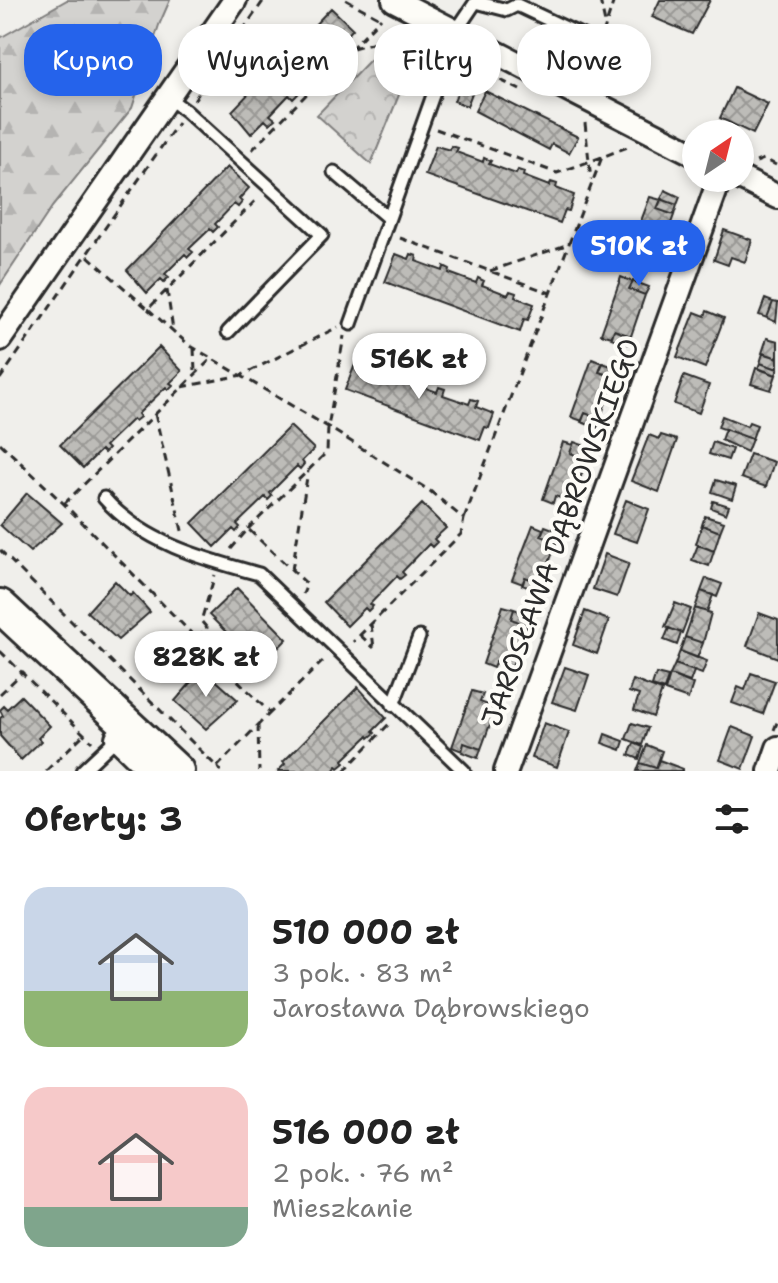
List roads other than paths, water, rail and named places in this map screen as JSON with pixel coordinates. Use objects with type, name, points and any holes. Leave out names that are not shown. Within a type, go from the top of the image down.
[{"type":"main road","points":[[3,610],[124,732],[177,771]]},
{"type":"street","points":[[0,339],[235,0]]},
{"type":"street","points":[[388,9],[434,24]]},
{"type":"street","points":[[501,54],[682,148]]},
{"type":"street","points":[[754,179],[778,197]]},
{"type":"street","name":"JAROSŁAWA DĄBROWSKIEGO","points":[[506,771],[715,192]]},
{"type":"street","points":[[124,732],[151,771]]},
{"type":"street","points":[[770,771],[778,748]]},
{"type":"lane","points":[[461,24],[477,1],[507,10],[517,5],[557,24]]},
{"type":"lane","points":[[351,324],[432,96]]},
{"type":"lane","points":[[167,97],[322,235],[228,332]]},
{"type":"lane","points":[[334,172],[388,218]]},
{"type":"lane","points":[[104,498],[151,537],[218,563],[259,574],[464,771]]},
{"type":"lane","points":[[393,705],[419,637]]},
{"type":"lane","points":[[82,771],[124,732]]}]
